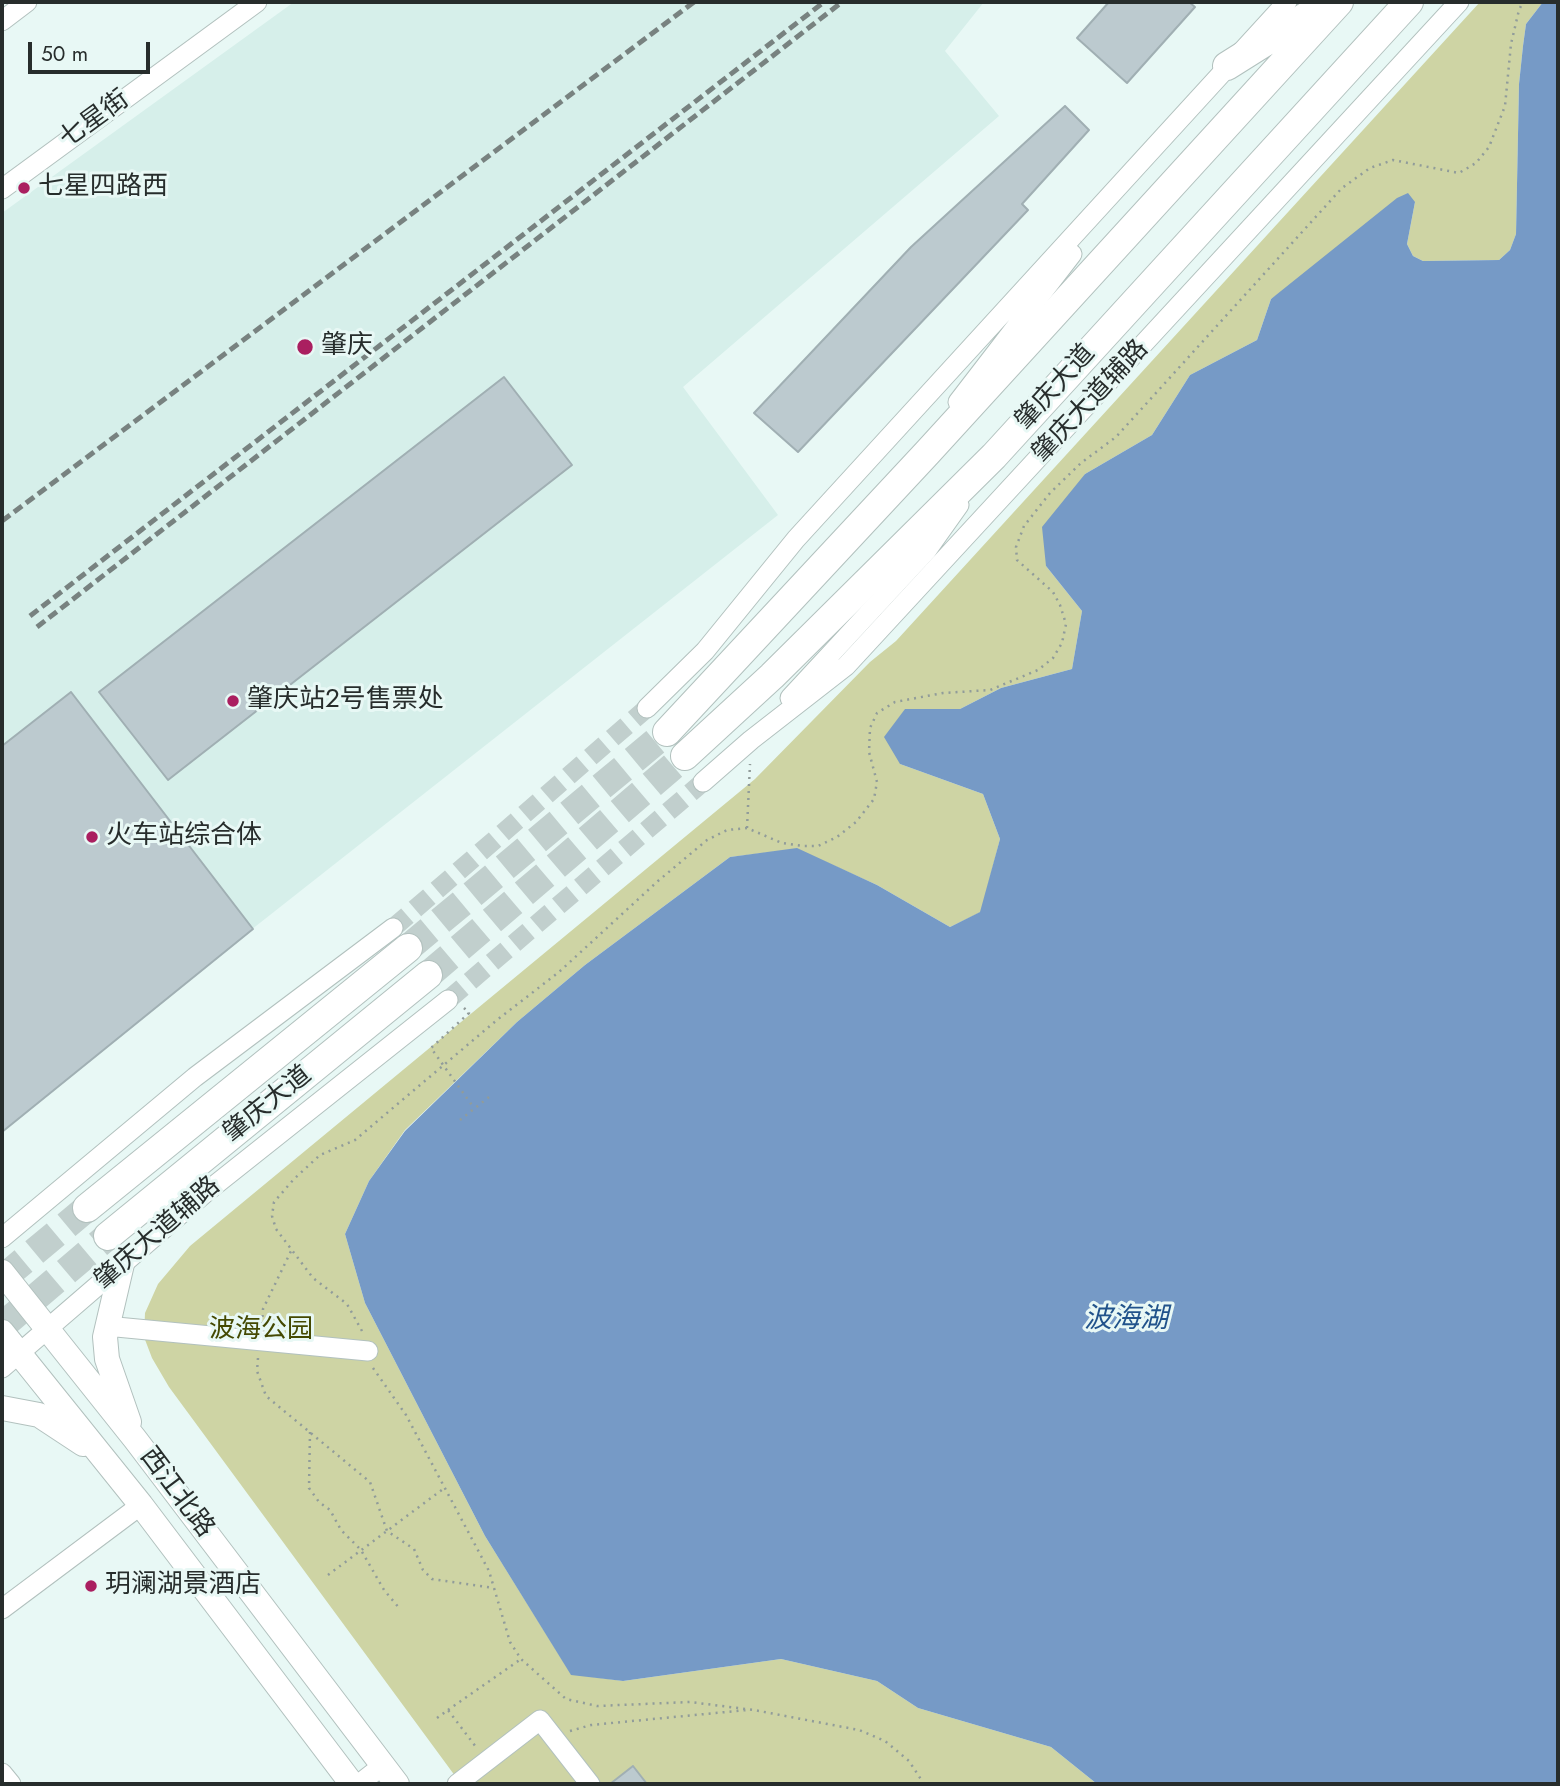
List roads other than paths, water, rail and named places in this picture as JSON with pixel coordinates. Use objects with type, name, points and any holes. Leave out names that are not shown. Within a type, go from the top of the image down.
[{"type":"highway","points":[[1227,66],[1329,2]]},
{"type":"highway","name":"肇庆大道","points":[[667,732],[927,453],[1339,2]]},
{"type":"highway","name":"肇庆大道","points":[[685,756],[772,677],[994,456],[1409,2]]},
{"type":"highway","name":"肇庆大道","points":[[87,1208],[400,938]]},
{"type":"highway","name":"肇庆大道","points":[[108,1236],[428,975]]},
{"type":"main road","points":[[2,1408],[39,1415],[107,1462],[135,1439],[107,1359],[106,1326],[122,1264]]},
{"type":"main road","name":"西江北路","points":[[2,1272],[135,1439],[389,1775]]},
{"type":"main road","name":"西江北路","points":[[2,1332],[10,1360],[107,1462],[352,1784]]},
{"type":"street","points":[[2,21],[27,2]]},
{"type":"street","name":"七星街","points":[[2,189],[257,2]]},
{"type":"street","points":[[647,708],[705,651],[796,539],[1287,2]]},
{"type":"street","name":"肇庆大道辅路","points":[[703,782],[751,740],[846,666],[1460,2]]},
{"type":"street","points":[[927,453],[958,401],[1130,174]]},
{"type":"street","points":[[751,740],[927,550],[994,456]]},
{"type":"street","points":[[2,1238],[195,1077],[400,938]]},
{"type":"street","name":"肇庆大道辅路","points":[[10,1360],[205,1193],[454,1002]]},
{"type":"street","points":[[106,1326],[368,1351]]},
{"type":"street","points":[[2,1609],[141,1505]]},
{"type":"street","points":[[457,1784],[540,1720],[590,1784]]},
{"type":"street","points":[[2,1773],[11,1784]]},
{"type":"street","points":[[359,1784],[389,1775]]},
{"type":"water","name":"波海湖","points":[[1543,2],[1558,2],[1558,1784],[1097,1784],[1051,1747],[918,1708],[877,1681],[781,1659],[623,1681],[571,1675],[485,1536],[365,1303],[345,1234],[369,1181],[405,1131],[517,1022],[585,965],[730,857],[797,848],[877,885],[950,927],[980,912],[1000,839],[983,794],[900,764],[884,737],[905,709],[960,709],[1001,688],[1072,669],[1082,611],[1046,566],[1042,527],[1085,474],[1152,435],[1190,375],[1257,340],[1271,299],[1397,198],[1408,193],[1415,202],[1407,244],[1413,256],[1423,261],[1499,260],[1510,250],[1516,234],[1519,84],[1523,46],[1526,24]]},
{"type":"tunnel","points":[[393,928],[647,708]]},
{"type":"tunnel","points":[[408,948],[667,732]]},
{"type":"tunnel","points":[[428,975],[685,756]]},
{"type":"tunnel","points":[[448,1000],[703,782]]},
{"type":"tunnel","points":[[2,1279],[87,1208]]},
{"type":"tunnel","points":[[2,1326],[108,1236]]},
{"type":"railway","points":[[2,521],[694,2]]},
{"type":"railway","points":[[30,616],[824,2]]},
{"type":"railway","points":[[37,627],[842,2]]},
{"type":"place","name":"七星四路西","points":[[24,188]]},
{"type":"place","name":"肇庆","points":[[305,347]]},
{"type":"place","name":"肇庆站2号售票处","points":[[233,701]]},
{"type":"place","name":"火车站综合体","points":[[92,837]]},
{"type":"place","name":"玥澜湖景酒店","points":[[91,1586]]},
{"type":"park label","name":"波海公园","points":[[261,1331]]}]
